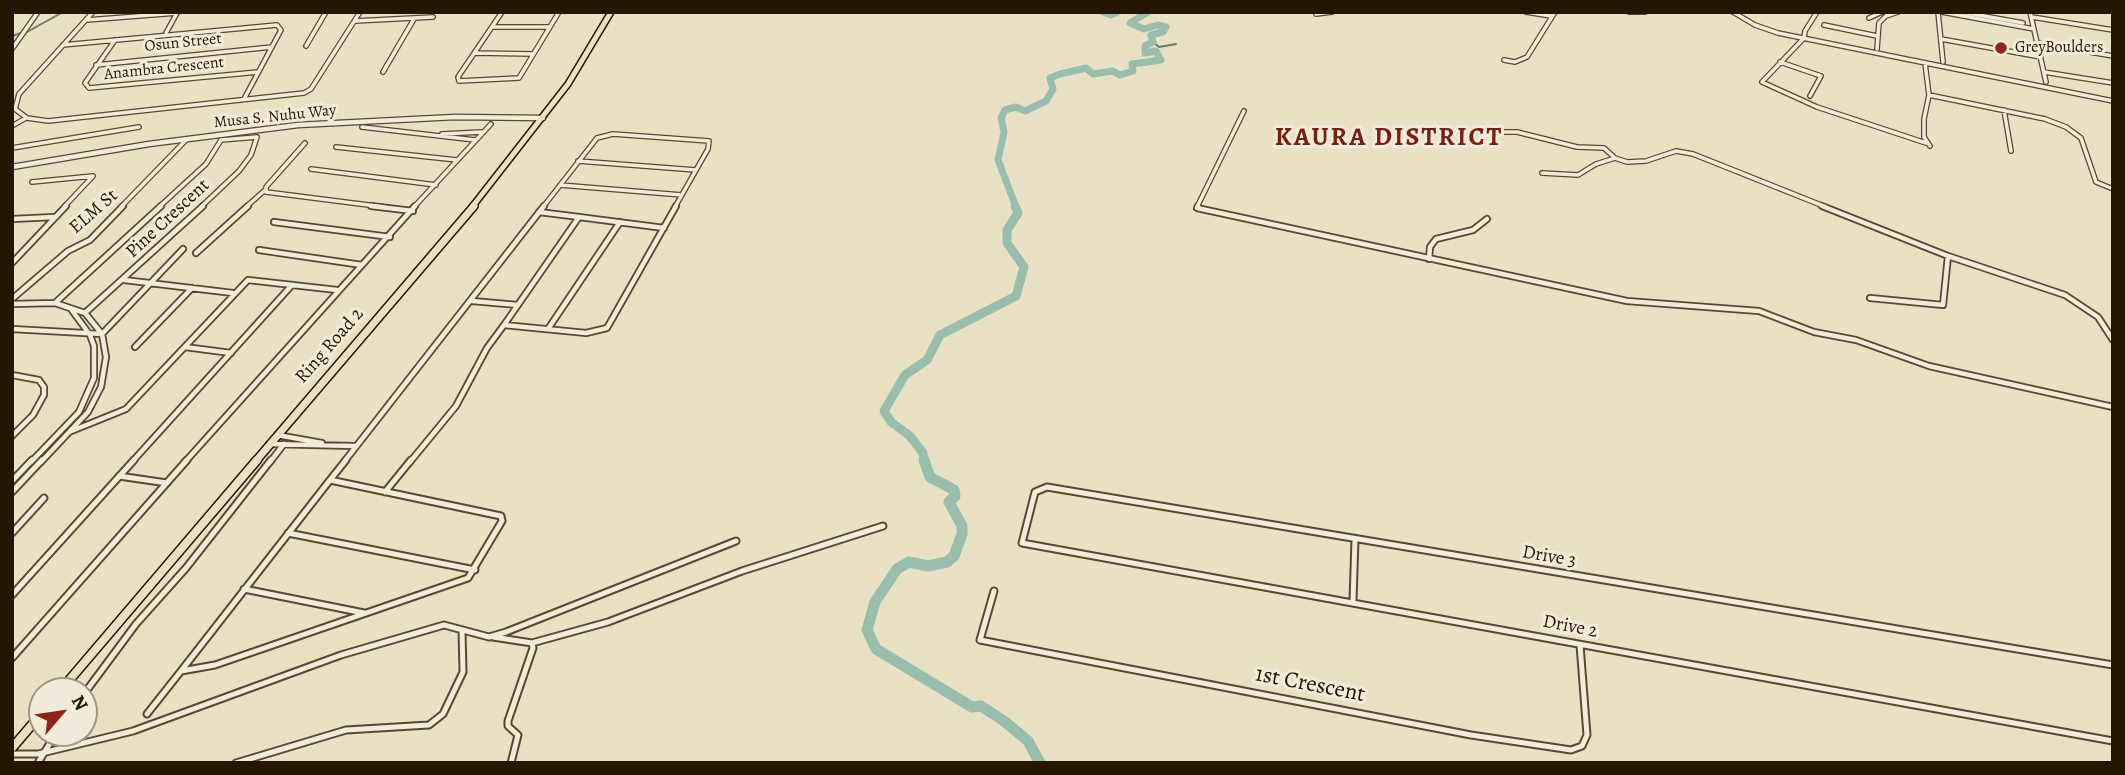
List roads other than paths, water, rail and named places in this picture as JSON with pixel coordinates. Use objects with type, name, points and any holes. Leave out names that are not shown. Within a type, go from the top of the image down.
[{"type":"main road","name":"Ring Road 2","points":[[72,677],[492,184],[584,59],[611,12]]},
{"type":"main road","points":[[12,748],[28,729]]},
{"type":"street","points":[[12,49],[38,12]]},
{"type":"street","points":[[93,12],[19,94],[13,109],[27,118],[48,121],[308,92],[360,12]]},
{"type":"street","points":[[86,20],[177,12]]},
{"type":"street","points":[[166,34],[177,12]]},
{"type":"street","points":[[306,46],[326,12]]},
{"type":"street","points":[[502,12],[458,77],[459,81],[513,80],[520,76],[559,12]]},
{"type":"street","points":[[1316,14],[1332,12]]},
{"type":"street","points":[[1526,12],[1551,16]]},
{"type":"street","points":[[1504,60],[1515,62],[1527,57],[1556,12]]},
{"type":"street","points":[[1629,12],[1645,12]]},
{"type":"street","points":[[1733,12],[1771,31],[2113,101]]},
{"type":"street","points":[[1817,12],[1805,31],[1804,38],[1762,80],[1764,85],[1816,107],[1928,144],[1924,119],[1929,95],[1925,63]]},
{"type":"street","points":[[1869,18],[1882,12]]},
{"type":"street","points":[[1877,49],[1881,20],[1898,12]]},
{"type":"street","points":[[1943,62],[1940,12],[1977,15],[2034,29]]},
{"type":"street","points":[[1962,12],[2023,23]]},
{"type":"street","points":[[2046,82],[2031,15],[2113,30]]},
{"type":"street","points":[[355,22],[433,17]]},
{"type":"street","points":[[383,72],[414,19]]},
{"type":"street","points":[[63,45],[273,24],[281,30],[244,100]]},
{"type":"street","points":[[1824,25],[1877,36]]},
{"type":"street","points":[[492,27],[550,27]]},
{"type":"street","points":[[1941,38],[2040,57]]},
{"type":"street","name":"Anambra Crescent","points":[[115,39],[85,83],[89,88],[259,72]]},
{"type":"street","points":[[2037,43],[2113,56]]},
{"type":"street","name":"Osun Street","points":[[96,65],[272,47]]},
{"type":"street","points":[[475,53],[534,54]]},
{"type":"street","points":[[1780,62],[1821,76],[1810,96]]},
{"type":"street","points":[[2044,72],[2113,83]]},
{"type":"street","points":[[1929,95],[2045,119],[2073,132],[2084,144],[2096,182],[2113,190]]},
{"type":"street","points":[[2004,110],[2011,151]]},
{"type":"street","points":[[1244,111],[1197,208],[1627,301],[1759,311],[1814,332],[1856,340],[1929,366],[2113,407]]},
{"type":"street","name":"Musa S. Nuhu Way","points":[[12,167],[187,139],[299,125],[480,116],[543,118]]},
{"type":"street","points":[[12,126],[27,118]]},
{"type":"street","points":[[12,658],[337,290],[390,237],[491,124]]},
{"type":"street","points":[[12,148],[139,127]]},
{"type":"street","points":[[362,127],[476,140]]},
{"type":"street","points":[[425,134],[483,132]]},
{"type":"street","points":[[1479,132],[1517,132],[1577,147],[1604,148],[1615,158]]},
{"type":"street","points":[[147,714],[594,140],[605,135],[706,140],[710,144],[607,328],[586,333],[504,325]]},
{"type":"street","name":"Pine Crescent","points":[[55,303],[206,164],[221,140],[257,137],[251,155],[239,171],[124,280],[85,313]]},
{"type":"street","name":"ELM St","points":[[12,302],[66,252],[90,240],[187,139]]},
{"type":"street","points":[[196,253],[265,190],[304,143]]},
{"type":"street","points":[[336,147],[458,160]]},
{"type":"street","points":[[1542,173],[1578,175],[1596,164],[1615,158],[1640,162],[1670,152],[1687,153],[1948,256],[2065,295],[2098,317],[2113,340]]},
{"type":"street","points":[[578,161],[696,170]]},
{"type":"street","points":[[311,169],[437,185]]},
{"type":"street","points":[[12,263],[93,176],[86,174],[32,182]]},
{"type":"street","points":[[560,185],[682,195]]},
{"type":"street","points":[[265,190],[268,193],[414,211]]},
{"type":"street","points":[[539,212],[664,228]]},
{"type":"street","points":[[12,219],[55,217]]},
{"type":"street","points":[[385,492],[456,406],[487,348],[579,217]]},
{"type":"street","points":[[1429,259],[1430,247],[1436,239],[1473,230],[1487,219]]},
{"type":"street","points":[[274,222],[390,237]]},
{"type":"street","points":[[548,329],[620,222]]},
{"type":"street","points":[[12,329],[102,334],[183,249]]},
{"type":"street","points":[[259,250],[363,265]]},
{"type":"street","points":[[12,256],[21,255]]},
{"type":"street","points":[[1870,298],[1943,305],[1948,256]]},
{"type":"street","points":[[69,432],[126,409],[250,279],[337,290]]},
{"type":"street","points":[[124,280],[234,293]]},
{"type":"street","points":[[12,595],[292,285]]},
{"type":"street","points":[[135,347],[192,288]]},
{"type":"street","points":[[471,301],[517,305]]},
{"type":"street","points":[[12,302],[55,303],[85,313],[102,334],[106,357],[102,387],[88,412],[12,492]]},
{"type":"street","points":[[12,481],[79,412],[94,378],[94,346],[90,335],[70,307]]},
{"type":"street","points":[[184,347],[230,353]]},
{"type":"street","points":[[12,375],[39,380],[44,387],[44,395],[33,415],[12,436]]},
{"type":"street","points":[[79,412],[88,412]]},
{"type":"street","points":[[277,435],[356,446]]},
{"type":"street","points":[[269,444],[323,443]]},
{"type":"street","points":[[97,677],[142,616],[186,568],[284,444]]},
{"type":"street","points":[[118,476],[167,482]]},
{"type":"street","points":[[180,671],[215,664],[465,580],[475,570],[502,521],[501,516],[330,480]]},
{"type":"street","name":"Drive 3","points":[[1022,543],[1035,492],[1043,486],[2113,665]]},
{"type":"street","points":[[12,533],[44,498]]},
{"type":"street","points":[[12,754],[44,752],[133,731],[341,655],[443,625],[489,637],[532,643],[608,622],[742,571],[883,526]]},
{"type":"street","points":[[288,533],[475,570]]},
{"type":"street","points":[[1353,601],[1355,539]]},
{"type":"street","points":[[489,637],[736,541]]},
{"type":"street","name":"Drive 2","points":[[1022,543],[2113,741]]},
{"type":"street","points":[[244,589],[365,613]]},
{"type":"street","name":"1st Crescent","points":[[994,591],[980,640],[1471,735],[1571,750],[1582,746],[1587,736],[1580,645]]},
{"type":"street","points":[[236,763],[346,730],[429,725],[443,714],[463,672],[462,631]]},
{"type":"street","points":[[511,763],[518,736],[508,726],[508,721],[533,648],[532,643]]},
{"type":"street","points":[[38,763],[47,747]]},
{"type":"waterway","points":[[27,32],[63,12]]},
{"type":"waterway","points":[[1103,12],[1111,15],[1117,12]]},
{"type":"waterway","points":[[1016,207],[998,160],[1004,132],[1001,118],[1005,110],[1016,107],[1025,111],[1046,101],[1053,89],[1050,78],[1060,74],[1086,68],[1093,74],[1113,71],[1120,75],[1133,71],[1132,64],[1161,60],[1156,51],[1145,53],[1145,46],[1153,42],[1151,35],[1163,32],[1166,27],[1158,25],[1144,29],[1130,23],[1148,12]]},
{"type":"waterway","points":[[12,36],[21,33]]},
{"type":"waterway","points":[[1153,42],[1159,47],[1176,44]]},
{"type":"waterway","points":[[924,462],[923,453],[910,436],[891,422],[884,411],[905,375],[927,360],[940,335],[1016,296],[1024,267],[1007,243],[1007,230],[1018,213],[1015,206]]},
{"type":"waterway","points":[[924,460],[930,477],[954,490],[955,496],[949,502],[962,526],[962,534],[954,556],[947,562],[928,566],[909,562],[897,569],[875,602],[867,630],[876,649],[972,707],[981,706],[1004,721],[1028,741],[1040,763]]},
{"type":"place","name":"GreyBoulders","points":[[2001,48]]},
{"type":"district","name":"KAURA DISTRICT","points":[[1389,139]]}]
